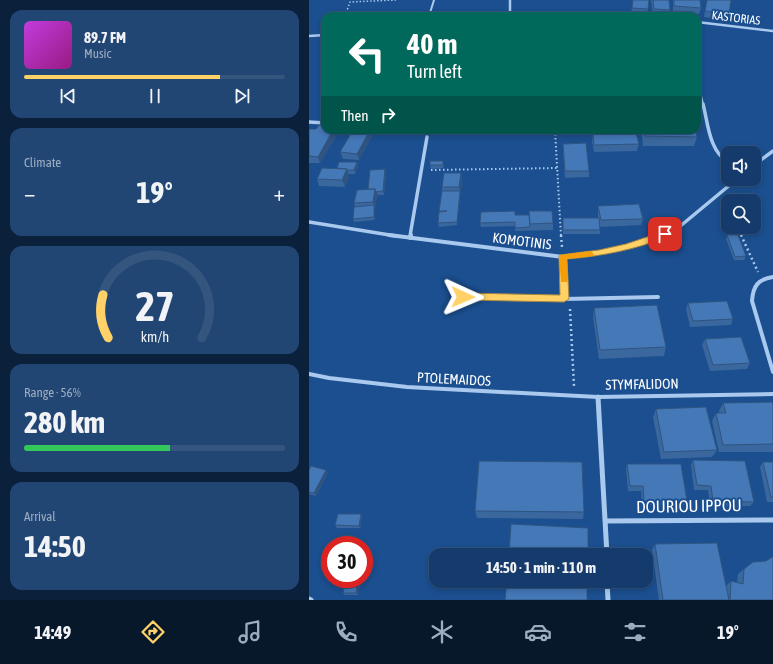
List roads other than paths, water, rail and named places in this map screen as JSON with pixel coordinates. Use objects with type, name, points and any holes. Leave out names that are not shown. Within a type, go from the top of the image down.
[{"type":"street","points":[[510,0],[511,12]]},
{"type":"street","name":"KASTORIAS","points":[[701,22],[773,31]]},
{"type":"street","points":[[309,36],[321,35]]},
{"type":"street","points":[[701,97],[713,144],[721,156]]},
{"type":"street","points":[[309,122],[321,123]]},
{"type":"street","points":[[410,238],[427,137]]},
{"type":"street","points":[[761,160],[773,151]]},
{"type":"street","name":"KOMOTINIS","points":[[309,222],[410,238],[563,257],[599,253],[652,240],[679,228],[729,186]]},
{"type":"street","points":[[563,257],[564,299]]},
{"type":"street","points":[[773,277],[758,281],[752,288],[752,301],[773,372]]},
{"type":"street","points":[[463,297],[564,299],[658,297]]},
{"type":"street","name":"PTOLEMAIDOS","points":[[309,374],[329,378],[407,387],[598,397]]},
{"type":"street","name":"STYMFALIDON","points":[[607,548],[598,397],[773,394]]},
{"type":"street","name":"DOURIOU IPPOU","points":[[606,521],[773,520]]},
{"type":"street","points":[[607,588],[608,600]]},
{"type":"lane","points":[[430,12],[434,0]]}]
